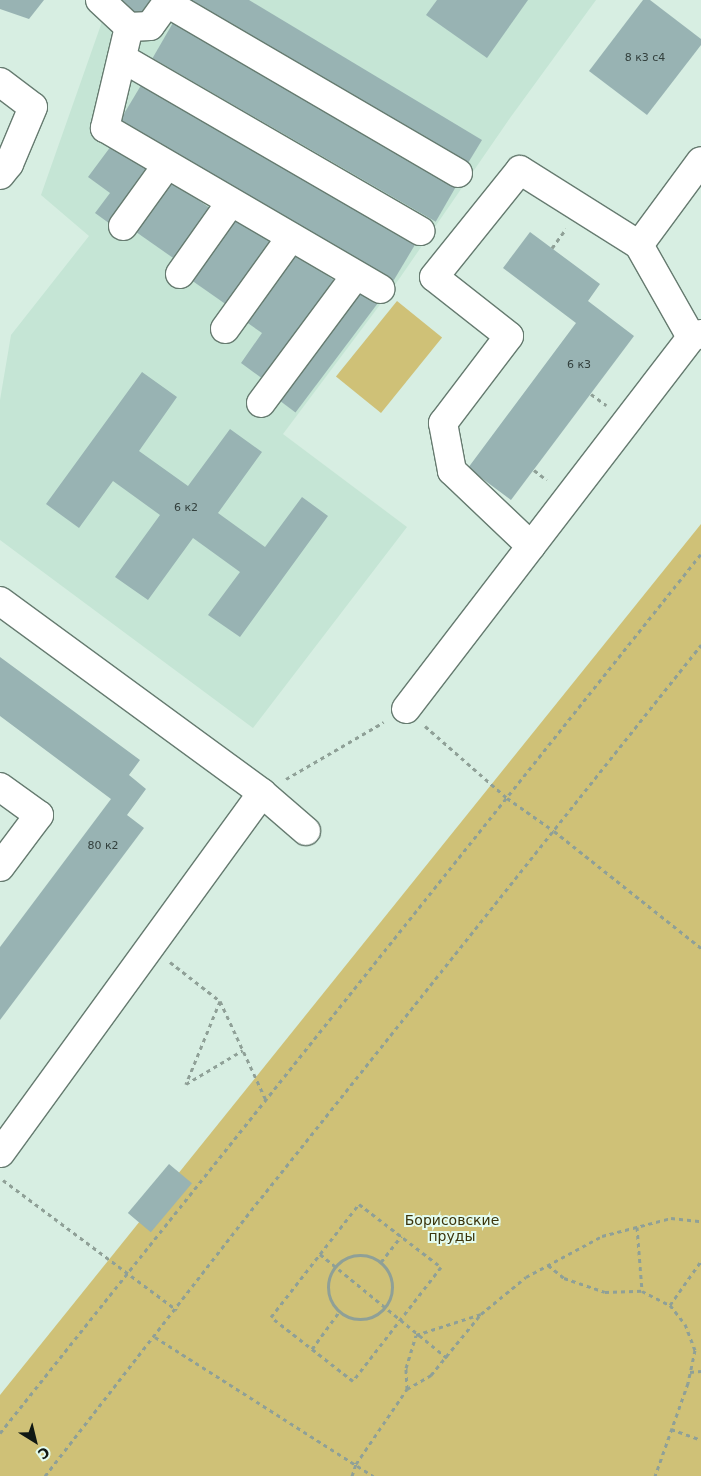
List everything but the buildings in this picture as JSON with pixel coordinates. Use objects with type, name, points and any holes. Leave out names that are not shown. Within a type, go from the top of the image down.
[{"type":"lane","points":[[100,0],[129,27],[150,26],[167,2],[458,173]]},
{"type":"lane","points":[[129,27],[105,128],[380,290]]},
{"type":"lane","points":[[122,58],[421,231]]},
{"type":"lane","points":[[0,82],[33,107],[9,164],[0,175]]},
{"type":"lane","points":[[639,246],[701,161]]},
{"type":"lane","points":[[123,226],[167,165]]},
{"type":"lane","points":[[406,709],[696,336],[639,246],[520,170],[434,278],[509,336],[444,423],[452,471],[531,546]]},
{"type":"lane","points":[[180,274],[231,202]]},
{"type":"lane","points":[[225,329],[291,237]]},
{"type":"lane","points":[[261,403],[356,275]]},
{"type":"lane","points":[[0,601],[262,793],[306,831]]},
{"type":"lane","points":[[0,787],[39,815],[0,867]]},
{"type":"lane","points":[[0,1153],[262,793]]},
{"type":"path","points":[[0,1434],[701,554]]},
{"type":"path","points":[[45,1476],[177,1310],[261,1198],[701,645]]},
{"type":"path","points":[[262,793],[406,709],[507,798],[554,831],[701,948]]},
{"type":"path","points":[[150,947],[220,1000],[266,1100]]},
{"type":"path","points":[[220,1000],[186,1084],[243,1050]]},
{"type":"path","points":[[0,1177],[177,1310]]},
{"type":"path","points":[[359,1204],[441,1267],[353,1381],[271,1317],[320,1254],[359,1204]]},
{"type":"path","points":[[352,1476],[356,1464],[407,1389],[431,1375],[447,1358],[481,1314],[526,1277],[602,1236],[671,1218],[701,1221]]},
{"type":"path","points":[[637,1227],[642,1291]]},
{"type":"path","points":[[381,1262],[401,1236]]},
{"type":"path","points":[[320,1254],[416,1335],[447,1358]]},
{"type":"path","points":[[362,1254],[381,1262],[392,1279],[390,1300],[385,1308],[368,1319],[358,1320],[339,1312],[328,1295],[330,1275],[335,1266],[352,1256],[362,1254]]},
{"type":"path","points":[[670,1305],[701,1261]]},
{"type":"path","points":[[548,1264],[564,1278],[605,1292],[642,1291],[670,1305],[685,1324],[695,1350],[690,1372],[655,1476]]},
{"type":"path","points":[[312,1349],[339,1312]]},
{"type":"path","points":[[416,1335],[481,1314]]},
{"type":"path","points":[[407,1389],[406,1368],[416,1335]]},
{"type":"path","points":[[155,1337],[373,1476]]},
{"type":"path","points":[[690,1372],[701,1371]]},
{"type":"path","points":[[671,1429],[701,1440]]},
{"type":"shaded area","points":[[86,0],[596,0],[510,118],[397,282],[283,434],[407,527],[253,728],[0,540],[0,400],[11,335],[89,236],[41,195],[104,16]]},
{"type":"green space","points":[[397,301],[442,338],[381,413],[336,376]]},
{"type":"green space","name":"Борисовские пруды","points":[[701,524],[701,1476],[0,1476],[0,1395]]}]
